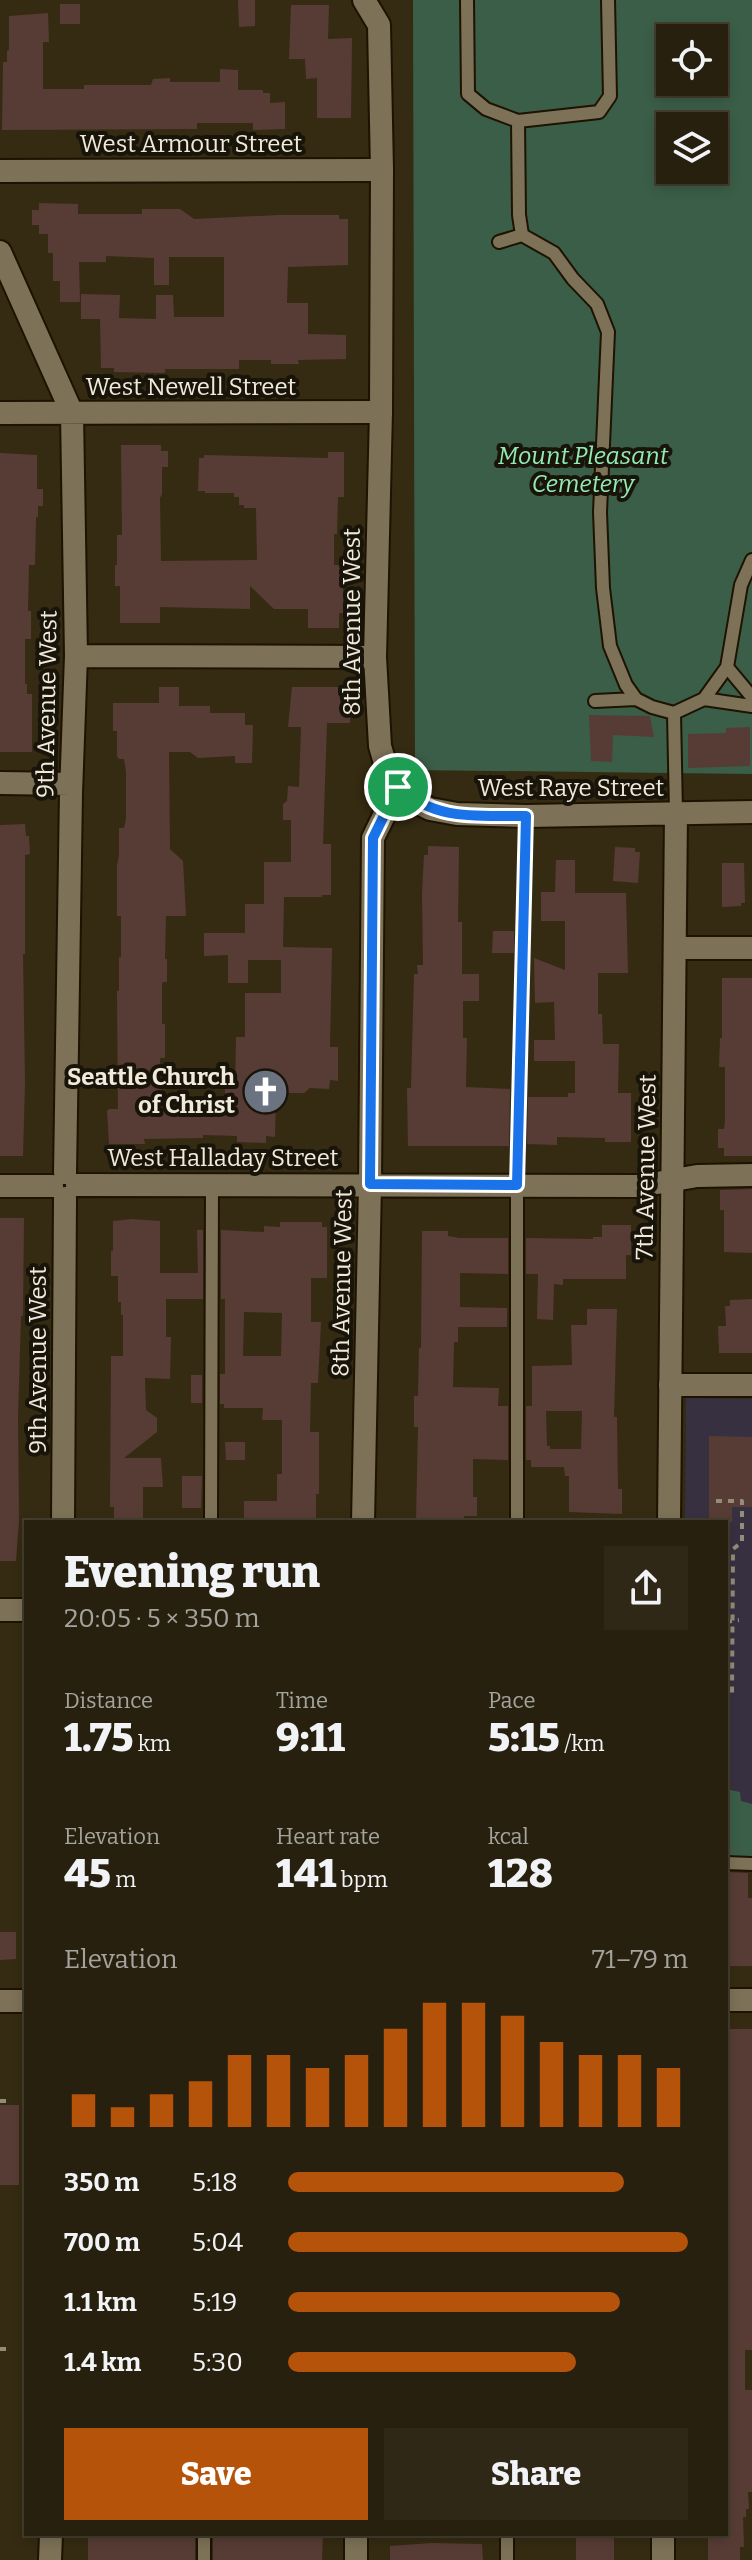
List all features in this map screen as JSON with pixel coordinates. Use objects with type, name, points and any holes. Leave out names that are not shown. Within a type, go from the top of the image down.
[{"type":"street","points":[[364,0],[379,25]]},
{"type":"street","name":"8th Avenue West","points":[[363,1520],[373,838],[398,787],[387,770],[380,746],[375,657],[381,412],[379,0]]},
{"type":"street","name":"West Armour Street","points":[[0,171],[382,170]]},
{"type":"street","name":"9th Avenue West","points":[[0,252],[72,413],[76,656],[71,784],[63,1520]]},
{"type":"street","name":"West Newell Street","points":[[0,413],[381,412]]},
{"type":"street","points":[[76,656],[375,657]]},
{"type":"street","points":[[0,783],[71,784]]},
{"type":"street","name":"West Raye Street","points":[[398,787],[414,801],[430,809],[457,814],[526,816],[752,812]]},
{"type":"street","name":"7th Avenue West","points":[[669,1520],[676,813]]},
{"type":"street","points":[[675,948],[752,948]]},
{"type":"street","name":"West Halladay Street","points":[[0,1186],[640,1186],[697,1176],[752,1175]]},
{"type":"street","points":[[670,1385],[752,1385]]},
{"type":"street","points":[[0,1610],[24,1610]]},
{"type":"street","points":[[728,2000],[752,2000]]},
{"type":"street","points":[[0,2001],[24,2001]]},
{"type":"street","points":[[50,2560],[51,2536]]},
{"type":"street","points":[[356,2536],[356,2560]]},
{"type":"street","points":[[663,2536],[663,2560]]},
{"type":"lane","points":[[467,0],[468,94],[486,109],[518,121],[599,112],[610,96],[608,0]]},
{"type":"lane","points":[[518,121],[522,235]]},
{"type":"lane","points":[[499,242],[522,235],[554,253],[597,304],[608,332],[600,512],[603,588],[610,646],[626,685],[636,699],[674,713],[704,699],[727,667],[741,585],[752,560]]},
{"type":"lane","points":[[727,667],[752,697]]},
{"type":"lane","points":[[595,701],[636,699]]},
{"type":"lane","points":[[704,699],[752,706]]},
{"type":"lane","points":[[674,713],[676,813]]},
{"type":"lane","points":[[517,1520],[517,1185],[526,816]]},
{"type":"lane","points":[[211,1520],[212,1184]]},
{"type":"lane","points":[[728,1863],[752,1864]]},
{"type":"lane","points":[[204,2536],[204,2560]]},
{"type":"lane","points":[[507,2536],[507,2560]]},
{"type":"path","points":[[716,1501],[742,1501],[742,1542]]},
{"type":"path","points":[[732,1694],[729,1622],[733,1549],[742,1542],[752,1542]]},
{"type":"path","points":[[729,1622],[739,1620]]},
{"type":"path","points":[[0,2101],[10,2101]]},
{"type":"path","points":[[0,2349],[11,2349]]},
{"type":"shaded area","points":[[686,1398],[752,1399],[752,1862],[728,1862],[728,1520],[685,1520]]},
{"type":"green space","name":"Mount Pleasant Cemetery","points":[[413,0],[752,0],[752,774],[415,770]]},
{"type":"green space","points":[[728,1789],[740,1792],[741,1801],[752,1804],[752,1857],[728,1857]]},
{"type":"building","points":[[238,0],[255,0],[255,26],[239,27]]},
{"type":"building","points":[[60,4],[80,4],[80,24],[60,24]]},
{"type":"building","points":[[291,5],[329,5],[328,39],[352,38],[351,118],[317,118],[317,78],[306,79],[305,59],[289,59]]},
{"type":"building","points":[[48,13],[49,42],[43,42],[43,89],[84,89],[84,85],[151,85],[153,79],[170,78],[170,82],[220,82],[220,69],[238,70],[238,90],[263,90],[263,93],[270,93],[270,103],[285,102],[285,129],[253,130],[253,123],[197,123],[197,129],[2,130],[3,62],[7,62],[9,50],[9,16]]},
{"type":"building","points":[[39,203],[78,204],[78,214],[142,214],[142,209],[180,209],[194,219],[339,215],[339,219],[348,219],[348,265],[288,267],[287,303],[308,303],[308,334],[346,335],[346,359],[298,360],[299,364],[239,360],[239,369],[165,369],[165,373],[114,372],[114,368],[101,368],[100,319],[81,319],[81,294],[120,295],[119,318],[156,319],[156,295],[173,295],[174,317],[224,317],[224,257],[169,257],[169,285],[154,285],[154,258],[106,256],[106,262],[79,262],[80,302],[60,302],[60,281],[53,281],[53,253],[48,253],[48,234],[39,234],[39,225],[32,225],[32,210],[39,210]]},
{"type":"building","points":[[121,445],[161,445],[161,451],[168,451],[168,467],[162,467],[160,498],[161,561],[257,560],[256,508],[239,505],[239,497],[234,497],[234,493],[198,491],[199,458],[204,458],[204,455],[328,458],[328,452],[344,452],[344,497],[338,497],[337,534],[334,534],[334,565],[343,565],[343,613],[339,613],[339,628],[308,628],[308,609],[274,609],[250,586],[250,609],[160,607],[160,623],[120,623],[120,586],[115,586],[115,565],[117,535],[122,535]]},
{"type":"building","points":[[0,453],[37,455],[37,489],[43,489],[43,506],[38,506],[36,517],[35,565],[29,565],[31,639],[25,639],[25,684],[27,694],[32,694],[32,752],[0,752]]},
{"type":"building","points":[[159,687],[179,687],[179,706],[210,706],[210,713],[245,713],[245,725],[253,725],[252,763],[235,763],[235,756],[198,758],[190,752],[169,752],[170,849],[183,861],[186,916],[166,916],[167,982],[162,984],[165,1058],[160,1058],[162,1106],[225,1106],[225,1089],[235,1089],[236,1037],[245,1037],[245,993],[281,993],[281,960],[248,960],[248,983],[228,983],[228,955],[204,956],[204,933],[245,933],[245,904],[264,904],[264,862],[291,862],[291,820],[283,820],[283,804],[287,801],[288,786],[299,787],[301,727],[288,727],[292,687],[350,687],[350,723],[327,723],[323,844],[331,844],[331,895],[284,897],[283,947],[332,948],[330,1047],[338,1047],[338,1081],[330,1080],[329,1089],[310,1088],[304,1093],[276,1093],[275,1137],[266,1136],[266,1143],[237,1142],[237,1136],[203,1135],[203,1138],[144,1139],[145,1144],[109,1144],[107,1111],[118,1109],[117,991],[121,916],[117,916],[117,865],[119,828],[124,828],[126,819],[126,772],[124,759],[117,756],[113,703],[159,703]]},
{"type":"building","points":[[589,715],[650,716],[654,737],[613,735],[612,762],[591,761]]},
{"type":"building","points":[[750,727],[750,766],[688,768],[688,734],[726,733],[726,728]]},
{"type":"building","points":[[25,824],[30,854],[25,855],[23,1156],[0,1156],[0,825]]},
{"type":"building","points":[[428,846],[459,847],[458,922],[462,922],[462,974],[479,974],[479,1001],[463,1001],[463,1038],[467,1038],[466,1087],[510,1089],[509,1146],[408,1146],[407,1088],[411,1088],[414,974],[418,974],[417,965],[423,965],[422,894],[424,855],[428,855]]},
{"type":"building","points":[[615,847],[635,848],[635,852],[640,852],[638,883],[613,881]]},
{"type":"building","points":[[556,860],[575,860],[575,893],[626,893],[628,973],[598,973],[598,1014],[602,1014],[603,1044],[619,1044],[618,1093],[631,1093],[631,1142],[557,1137],[557,1145],[527,1144],[528,1097],[568,1097],[568,1093],[575,1093],[575,1061],[534,1061],[534,1040],[555,1040],[554,1002],[535,1003],[534,958],[565,970],[565,921],[541,921],[541,892],[555,892]]},
{"type":"building","points":[[722,863],[744,863],[745,903],[741,906],[722,907]]},
{"type":"building","points":[[493,931],[514,931],[514,953],[492,953]]},
{"type":"building","points":[[722,978],[752,978],[752,1156],[724,1156],[724,1148],[718,1148],[718,1129],[724,1129],[725,1121],[725,1067],[719,1067]]},
{"type":"building","points":[[752,1189],[752,1253],[724,1252],[724,1210],[720,1210],[720,1190]]},
{"type":"building","points":[[0,1218],[24,1218],[16,1561],[0,1561]]},
{"type":"building","points":[[113,1221],[160,1221],[160,1273],[198,1273],[197,1230],[203,1230],[203,1299],[166,1299],[166,1337],[171,1337],[170,1379],[145,1378],[146,1410],[157,1418],[157,1432],[124,1458],[161,1458],[163,1487],[143,1487],[143,1520],[114,1520],[114,1507],[110,1507],[111,1356],[123,1356],[123,1315],[121,1302],[118,1302],[118,1276],[111,1276]]},
{"type":"building","points":[[280,1222],[322,1222],[322,1227],[327,1227],[327,1278],[311,1278],[311,1322],[321,1322],[318,1383],[311,1383],[310,1432],[319,1432],[316,1520],[244,1520],[244,1501],[277,1501],[277,1474],[282,1474],[282,1420],[262,1420],[263,1408],[224,1408],[224,1404],[220,1404],[220,1374],[225,1374],[221,1230],[264,1232],[264,1226],[280,1227]],"holes":[[[244,1312],[282,1313],[281,1356],[243,1356]]]},
{"type":"building","points":[[602,1225],[631,1225],[631,1255],[626,1255],[626,1279],[563,1279],[563,1285],[554,1284],[553,1320],[537,1319],[538,1274],[526,1274],[526,1238],[593,1239],[602,1237]]},
{"type":"building","points":[[422,1231],[448,1231],[448,1236],[459,1238],[508,1238],[508,1274],[460,1273],[460,1307],[507,1308],[507,1327],[458,1327],[458,1342],[454,1342],[453,1387],[499,1388],[498,1406],[508,1406],[508,1460],[473,1459],[473,1497],[477,1497],[477,1516],[464,1516],[464,1520],[416,1520],[418,1427],[414,1427],[414,1396],[418,1396]]},
{"type":"building","points":[[752,1299],[752,1353],[719,1353],[718,1326],[726,1326],[725,1306],[730,1306],[730,1300]]},
{"type":"building","points":[[587,1309],[617,1309],[614,1417],[617,1417],[618,1489],[622,1489],[622,1514],[569,1512],[569,1476],[565,1476],[564,1467],[531,1467],[531,1460],[526,1460],[526,1406],[532,1406],[532,1366],[572,1365],[571,1325],[587,1325]],"holes":[[[546,1411],[582,1411],[581,1449],[550,1449],[547,1446]]]},
{"type":"building","points":[[191,1375],[202,1375],[202,1403],[191,1403]]},
{"type":"building","points":[[709,1436],[752,1437],[752,1507],[732,1507],[732,1522],[709,1520]]},
{"type":"building","points":[[225,1442],[245,1442],[245,1460],[226,1460]]},
{"type":"building","points":[[182,1476],[202,1476],[201,1508],[182,1508]]},
{"type":"building","points":[[728,1872],[748,1873],[748,1898],[752,1898],[752,1966],[728,1966]]},
{"type":"building","points":[[0,1932],[16,1932],[16,1959],[0,1960]]},
{"type":"building","points":[[728,2029],[752,2029],[752,2350],[745,2350],[745,2390],[752,2390],[752,2492],[748,2492],[749,2509],[743,2517],[744,2547],[740,2547],[740,2560],[708,2560],[708,2536],[728,2536]]},
{"type":"building","points":[[0,2105],[19,2105],[19,2185],[0,2185]]},
{"type":"building","points":[[88,2536],[195,2536],[195,2560],[88,2560]]},
{"type":"building","points":[[213,2536],[323,2536],[322,2560],[213,2560]]},
{"type":"building","points":[[576,2536],[614,2536],[614,2560],[576,2560]]},
{"type":"building","points":[[482,2544],[483,2560],[390,2560],[390,2546]]},
{"type":"place","name":"Seattle Church of Christ","points":[[266,1091]]},
{"type":"route","points":[[398,787],[414,801],[430,809],[457,814],[526,816],[517,1185],[370,1184],[373,838],[398,787]]}]
